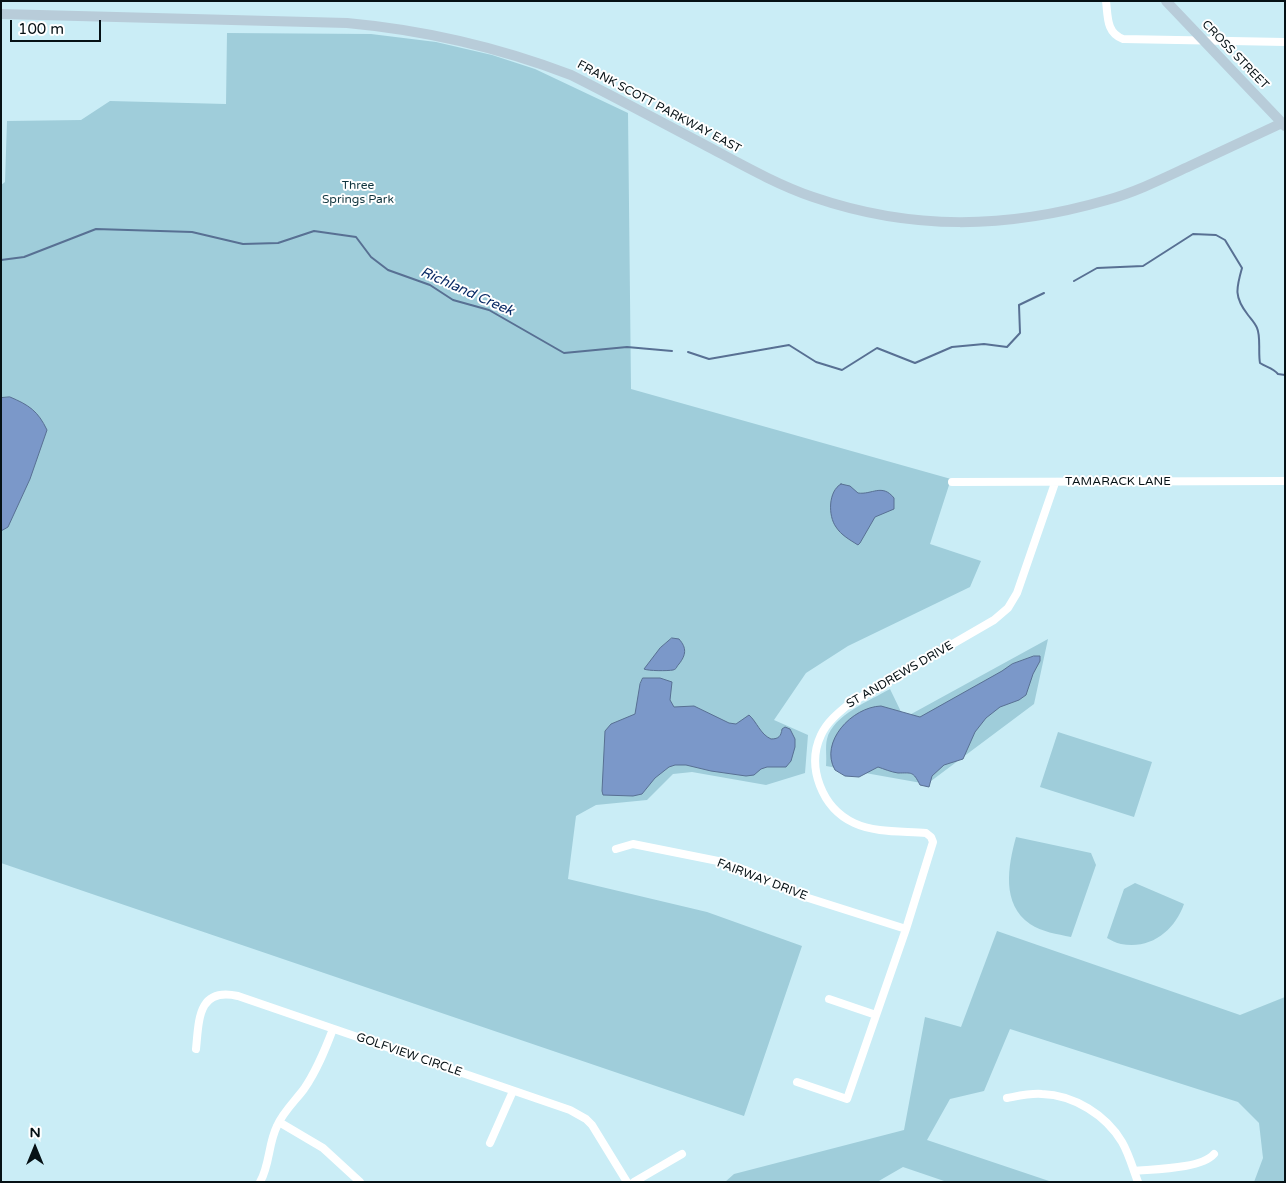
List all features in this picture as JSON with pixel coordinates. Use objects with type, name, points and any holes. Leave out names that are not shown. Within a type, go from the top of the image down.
[{"type":"main road","name":"CROSS STREET","points":[[1166,1],[1284,124]]},
{"type":"main road","name":"FRANK SCOTT PARKWAY EAST","points":[[1,14],[348,23],[394,28],[464,41],[542,64],[571,75],[760,175],[813,197],[865,212],[931,223],[1014,220],[1060,212],[1109,200],[1156,182],[1284,124]]},
{"type":"street","points":[[1106,1],[1110,29],[1117,37],[1123,39],[1285,42]]},
{"type":"street","name":"TAMARACK LANE","points":[[952,482],[1285,481]]},
{"type":"street","name":"ST ANDREWS DRIVE","points":[[797,1082],[848,1099],[906,929],[933,842],[931,836],[926,833],[872,828],[854,823],[836,811],[823,794],[816,774],[815,755],[821,735],[832,717],[849,704],[994,620],[1008,608],[1017,593],[1055,483]]},
{"type":"street","name":"FAIRWAY DRIVE","points":[[616,850],[633,844],[718,862],[745,870],[802,896],[906,929]]},
{"type":"street","name":"GOLFVIEW CIRCLE","points":[[196,1049],[200,1013],[203,1006],[208,1000],[222,994],[238,996],[570,1110],[586,1119],[592,1125],[627,1182]]},
{"type":"street","points":[[829,999],[876,1015]]},
{"type":"street","points":[[260,1182],[266,1167],[273,1133],[320,1064],[333,1029]]},
{"type":"street","points":[[490,1143],[513,1091]]},
{"type":"street","points":[[1007,1098],[1042,1094],[1058,1096],[1079,1103],[1106,1120],[1123,1144],[1138,1182]]},
{"type":"street","points":[[279,1122],[323,1148],[360,1182]]},
{"type":"street","points":[[634,1182],[682,1154]]},
{"type":"street","points":[[1134,1172],[1199,1164],[1211,1158],[1214,1154]]},
{"type":"green space","name":"Three Springs Park","points":[[227,33],[371,34],[436,42],[492,55],[535,69],[628,113],[631,389],[951,479],[930,544],[981,561],[970,587],[848,646],[806,673],[774,720],[808,735],[805,773],[766,785],[692,772],[673,774],[647,800],[596,805],[576,816],[568,879],[707,912],[802,946],[744,1116],[1,863],[1,185],[5,182],[7,121],[81,120],[110,101],[226,104]]},
{"type":"green space","points":[[1048,639],[1034,704],[927,784],[826,766],[826,742],[831,730],[845,716],[863,703],[890,689],[904,718]]},
{"type":"green space","points":[[1058,732],[1152,762],[1134,817],[1040,787]]},
{"type":"green space","points":[[1016,837],[1091,853],[1096,865],[1071,937],[1035,927],[1021,916],[1014,906],[1009,884],[1009,872]]},
{"type":"green space","points":[[1135,883],[1184,904],[1175,922],[1160,936],[1142,944],[1121,944],[1107,938],[1124,889]]},
{"type":"green space","points":[[997,931],[1240,1015],[1285,997],[1285,1182],[1254,1182],[1263,1158],[1259,1123],[1238,1102],[1010,1029],[984,1091],[950,1099],[927,1140],[1052,1182],[947,1182],[903,1167],[877,1182],[725,1182],[734,1174],[904,1130],[925,1017],[961,1027]]},
{"type":"water","points":[[10,397],[32,409],[47,430],[30,479],[8,527],[1,531],[1,398]]},
{"type":"water","points":[[841,484],[850,486],[858,493],[885,491],[894,498],[894,509],[875,517],[858,545],[840,532],[833,522],[832,498],[837,487]]},
{"type":"water","points":[[672,638],[679,639],[682,642],[685,651],[683,658],[676,668],[663,671],[644,669],[660,648]]},
{"type":"water","points":[[1034,656],[1040,656],[1040,661],[1033,674],[1026,695],[1019,700],[1000,707],[986,718],[975,732],[963,759],[944,765],[932,776],[929,787],[920,785],[912,774],[895,773],[878,767],[859,777],[845,776],[835,770],[831,759],[831,748],[835,738],[849,719],[859,712],[881,706],[920,717],[1012,664]]},
{"type":"water","points":[[643,678],[660,678],[672,682],[670,700],[674,707],[694,706],[729,723],[736,724],[749,715],[764,734],[771,739],[779,737],[782,729],[785,727],[790,729],[795,739],[791,761],[786,767],[767,767],[754,775],[746,776],[686,765],[675,765],[669,767],[655,778],[642,794],[633,796],[603,795],[605,731],[611,724],[635,714],[640,684]]},
{"type":"waterway","name":"Richland Creek","points":[[1,260],[24,257],[96,229],[192,232],[243,244],[278,243],[314,231],[356,237],[371,257],[388,270],[430,285],[453,300],[489,310],[564,353],[627,347],[672,351]]},
{"type":"waterway","name":"Richland Creek","points":[[1074,281],[1097,268],[1143,266],[1193,234],[1216,235],[1225,240],[1242,268],[1238,282],[1238,298],[1258,331],[1260,363],[1278,374],[1285,375]]},
{"type":"waterway","name":"Richland Creek","points":[[688,352],[709,359],[789,345],[816,362],[842,370],[877,348],[915,363],[952,347],[984,344],[1007,347],[1020,333],[1019,305],[1044,293]]}]
